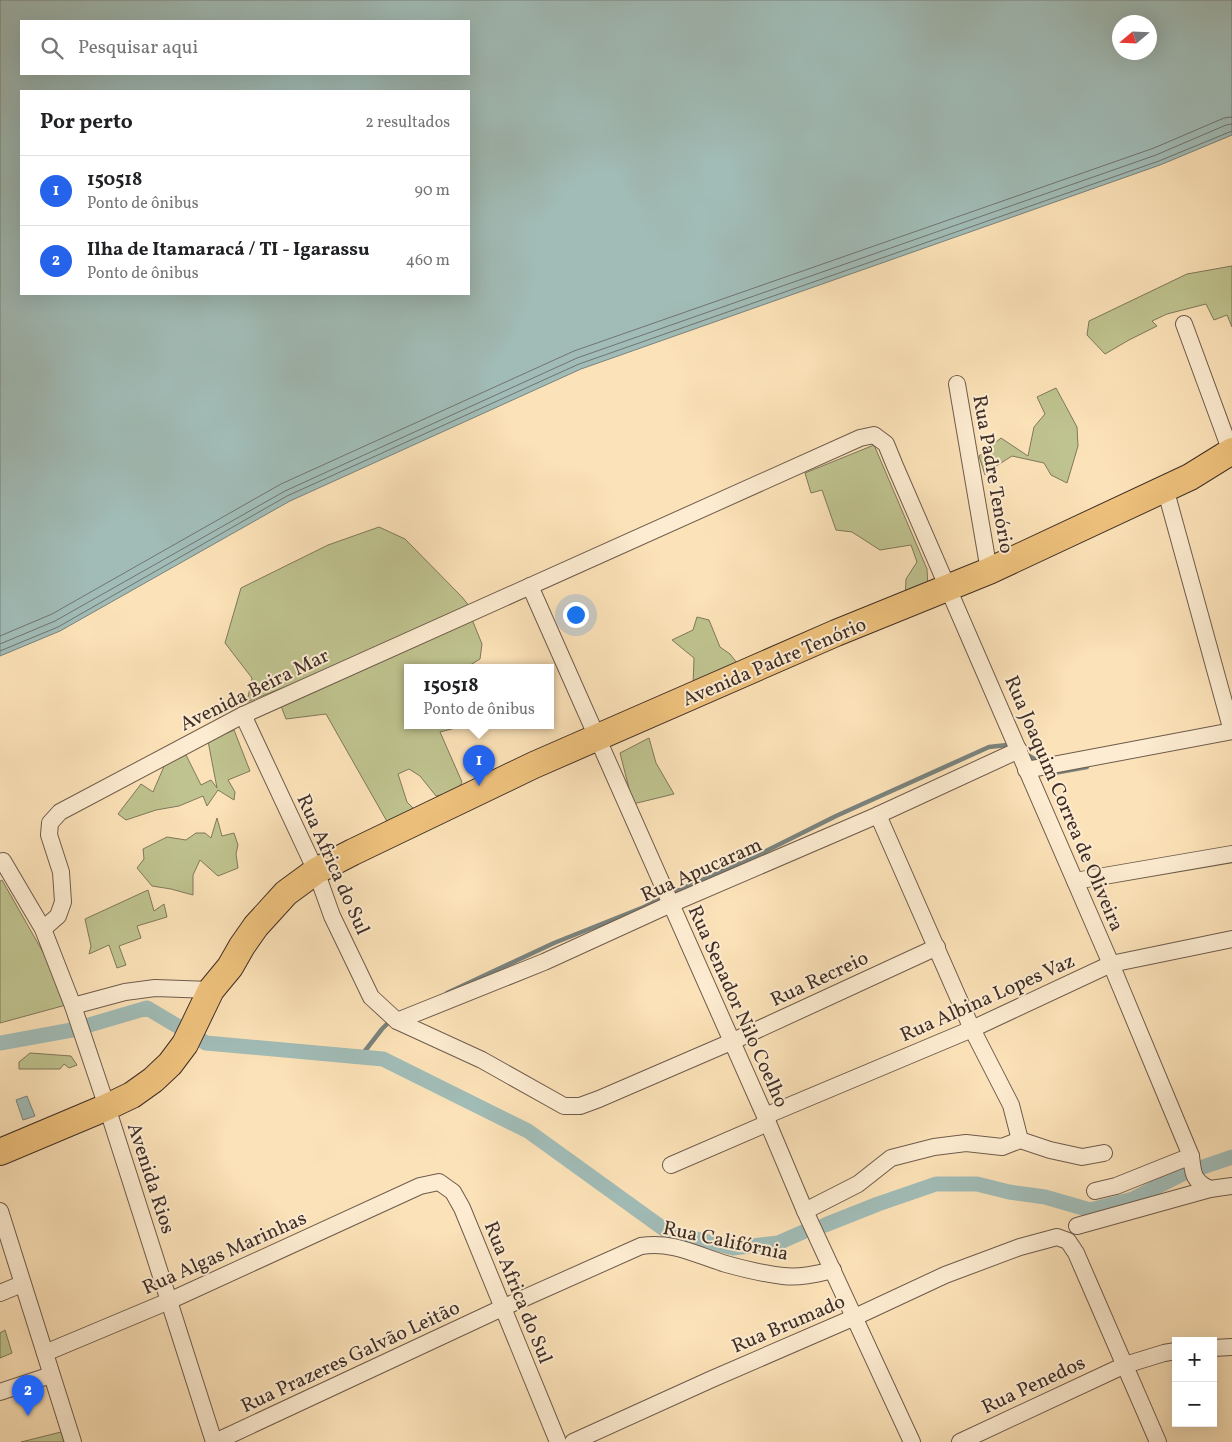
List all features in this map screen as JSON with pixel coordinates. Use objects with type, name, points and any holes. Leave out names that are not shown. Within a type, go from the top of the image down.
[{"type":"main road","name":"Avenida Padre Tenório","points":[[0,1152],[107,1107],[132,1095],[153,1080],[174,1060],[185,1044],[206,1001],[242,946],[271,908],[286,893],[316,871],[534,765],[836,633],[989,571],[1190,477],[1232,451]]},
{"type":"street","points":[[1184,324],[1232,451]]},
{"type":"street","name":"Rua Padre Tenório","points":[[957,384],[989,571]]},
{"type":"street","name":"Avenida Beira Mar","points":[[43,929],[58,916],[63,902],[61,872],[50,835],[50,823],[60,812],[243,715],[860,438],[874,435]]},
{"type":"street","name":"Rua Joaquim Correa de Oliveira","points":[[874,435],[886,444],[1026,770],[1112,964],[1191,1156],[1195,1178],[1201,1185],[1210,1189]]},
{"type":"street","points":[[1026,770],[1232,731],[1165,488]]},
{"type":"street","name":"Rua Senador Nilo Coelho","points":[[530,586],[806,1211],[912,1442]]},
{"type":"street","name":"Rua Africa do Sul","points":[[243,715],[316,871],[332,916],[371,997],[397,1021],[482,1060],[564,1106],[580,1106]]},
{"type":"street","name":"Rua Apucaram","points":[[397,1021],[544,962],[671,904],[878,815],[1019,750]]},
{"type":"street","points":[[878,815],[972,1028],[1011,1105],[1020,1140]]},
{"type":"street","points":[[1076,881],[1232,854]]},
{"type":"street","name":"Avenida Rios","points":[[2,861],[43,929],[75,1011],[215,1442]]},
{"type":"street","name":"Rua Albina Lopes Vaz","points":[[671,1165],[1112,964],[1232,939]]},
{"type":"street","name":"Rua Recreio","points":[[580,1106],[732,1042],[937,947]]},
{"type":"street","points":[[75,1011],[125,992],[155,988],[206,1001]]},
{"type":"street","points":[[806,1211],[858,1184],[891,1158],[934,1146],[966,1144],[1002,1147],[1020,1140],[1050,1150],[1082,1157],[1104,1153]]},
{"type":"street","points":[[1095,1191],[1116,1186],[1191,1156]]},
{"type":"street","name":"Rua Africa do Sul","points":[[420,1186],[439,1182],[453,1192],[462,1208],[558,1442]]},
{"type":"street","name":"Rua Algas Marinhas","points":[[44,1353],[169,1301],[420,1186]]},
{"type":"street","points":[[1077,1226],[1210,1189],[1232,1186]]},
{"type":"street","points":[[0,1211],[73,1442]]},
{"type":"street","name":"Rua Brumado","points":[[573,1442],[945,1275],[1020,1247],[1057,1237],[1068,1241],[1076,1253],[1158,1442]]},
{"type":"street","name":"Rua Califórnia","points":[[502,1308],[641,1246],[655,1244],[669,1245],[726,1264],[783,1276],[808,1276],[833,1270]]},
{"type":"street","points":[[0,1292],[22,1284]]},
{"type":"street","name":"Rua Prazeres Galvão Leitão","points":[[215,1442],[502,1308]]},
{"type":"street","points":[[1217,1348],[1232,1348]]},
{"type":"street","name":"Rua Penedos","points":[[960,1442],[1125,1365],[1172,1352]]},
{"type":"street","points":[[0,1392],[51,1375]]},
{"type":"green space","points":[[1232,266],[1232,327],[1227,315],[1214,320],[1206,304],[1167,314],[1152,321],[1157,326],[1105,354],[1087,335],[1089,321],[1187,274]]},
{"type":"green space","points":[[1056,388],[1077,427],[1078,446],[1067,483],[1051,475],[1044,463],[1012,456],[985,475],[979,456],[1001,438],[1028,456],[1034,427],[1045,414],[1037,397]]},
{"type":"green space","points":[[874,445],[927,569],[928,587],[905,599],[906,579],[917,562],[911,545],[880,550],[852,532],[836,530],[822,490],[811,493],[805,473]]},
{"type":"green space","points":[[379,527],[405,539],[462,597],[474,612],[247,702],[252,678],[225,643],[241,588],[328,545]]},
{"type":"green space","points":[[471,617],[482,644],[480,659],[472,664],[404,664],[404,729],[451,729],[440,732],[462,782],[457,792],[436,796],[420,776],[409,769],[398,774],[407,802],[416,811],[389,825],[326,714],[286,719],[281,706]]},
{"type":"green space","points":[[697,617],[709,620],[720,647],[730,654],[737,663],[693,686],[694,658],[672,640],[693,630]]},
{"type":"green space","points":[[234,730],[250,771],[228,780],[235,792],[234,800],[218,790],[207,806],[203,796],[179,806],[156,810],[126,820],[118,814],[141,784],[153,792],[165,764],[186,755],[201,785],[211,780],[217,788],[208,741]]},
{"type":"green space","points":[[649,738],[656,763],[674,794],[633,804],[620,753]]},
{"type":"green space","points":[[217,818],[222,836],[234,833],[238,845],[236,854],[238,868],[218,876],[200,860],[193,875],[193,895],[152,886],[137,868],[144,859],[143,849],[167,837],[186,840],[196,833],[205,833],[211,838]]},
{"type":"green space","points":[[2,880],[44,954],[66,1005],[0,1023],[0,881]]},
{"type":"green space","points":[[148,890],[154,911],[164,904],[167,917],[137,926],[141,938],[119,946],[126,965],[117,968],[109,945],[89,954],[91,946],[85,919]]},
{"type":"green space","points":[[30,1053],[71,1056],[77,1065],[69,1068],[64,1064],[60,1069],[19,1069],[19,1062]]},
{"type":"green space","points":[[5,1330],[12,1353],[0,1358],[0,1333]]},
{"type":"green space","points":[[61,1432],[64,1442],[21,1442]]},
{"type":"water","points":[[0,0],[1232,0],[1232,135],[1160,165],[581,369],[290,501],[60,631],[0,656]]},
{"type":"water","points":[[27,1096],[35,1116],[23,1120],[16,1100]]},
{"type":"waterway","points":[[670,894],[752,858],[836,816],[989,747],[1007,745],[1012,748]]},
{"type":"waterway","points":[[1026,754],[1041,763]]},
{"type":"waterway","points":[[1049,769],[1054,773],[1087,767]]},
{"type":"waterway","points":[[447,993],[554,943],[644,907],[664,897]]},
{"type":"waterway","points":[[0,1043],[72,1030],[147,1008],[206,1043],[383,1059],[528,1131],[668,1232],[733,1248],[778,1243],[803,1232]]},
{"type":"waterway","points":[[361,1056],[391,1020]]},
{"type":"waterway","points":[[825,1225],[936,1184],[977,1184],[1009,1192],[1045,1197],[1090,1210],[1133,1199],[1182,1174],[1232,1157]]},
{"type":"place","name":"150518","points":[[479,786]]},
{"type":"place","name":"Ilha de Itamaracá / TI - Igarassu","points":[[28,1416]]}]
